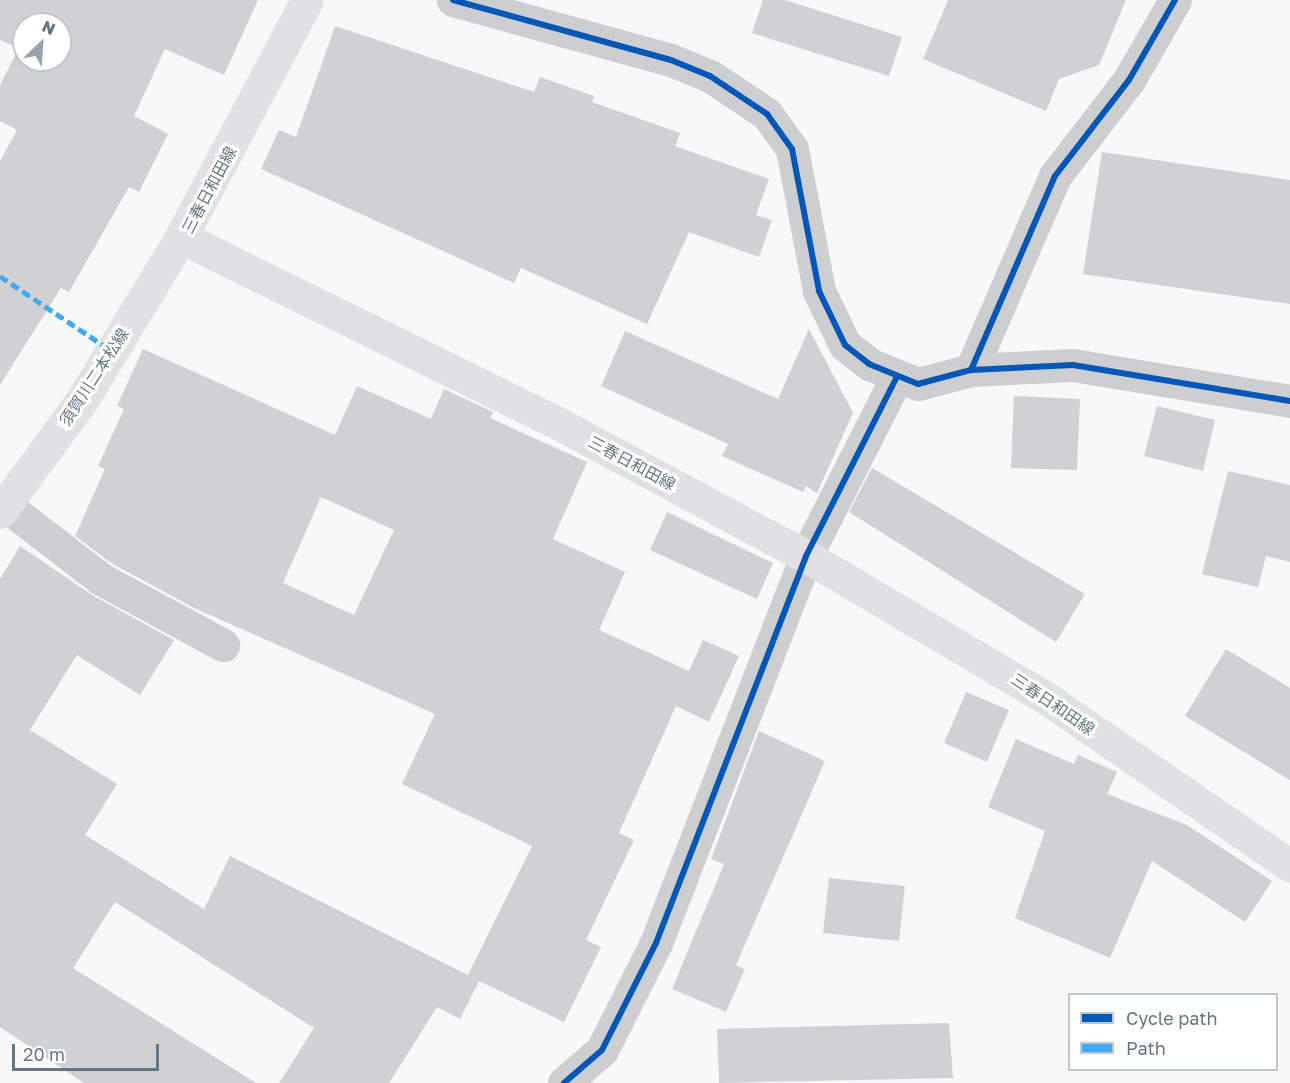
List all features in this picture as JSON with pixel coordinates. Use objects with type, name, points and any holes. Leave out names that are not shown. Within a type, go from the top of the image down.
[{"type":"main road","name":"三春日和田線","points":[[307,0],[181,237],[550,419],[806,556],[1046,698],[1290,866]]},
{"type":"main road","name":"須賀川二本松線","points":[[2,508],[82,400],[181,237]]},
{"type":"street","points":[[453,0],[671,60],[710,76],[767,114],[792,149],[807,246],[836,329],[869,364],[897,377],[935,384],[971,370],[1073,365],[1290,401]]},
{"type":"street","points":[[971,370],[1055,176],[1129,80],[1175,0]]},
{"type":"street","points":[[564,1083],[602,1050],[656,943],[806,556],[897,377]]},
{"type":"street","points":[[2,508],[101,579],[223,645]]},
{"type":"building","points":[[0,0],[258,0],[224,75],[165,49],[134,116],[168,134],[139,192],[129,187],[69,292],[61,288],[0,385],[0,161],[17,130],[0,121],[0,85],[12,62],[12,72],[72,72],[72,12],[12,12],[12,45],[0,40]]},
{"type":"building","points":[[763,0],[785,0],[902,37],[889,76],[752,33]]},
{"type":"building","points":[[948,0],[1126,0],[1099,65],[1059,79],[1046,111],[923,59]]},
{"type":"building","points":[[335,26],[534,92],[540,77],[594,96],[592,102],[680,133],[675,146],[769,179],[756,215],[772,220],[759,257],[689,232],[647,324],[521,268],[514,283],[261,169],[279,130],[296,137]]},
{"type":"building","points":[[1102,152],[1290,180],[1290,304],[1083,274]]},
{"type":"building","points":[[809,329],[853,413],[817,493],[806,486],[803,492],[722,456],[728,444],[601,386],[625,331],[778,399]]},
{"type":"building","points":[[143,349],[335,435],[357,386],[431,419],[444,389],[493,412],[490,418],[587,462],[553,539],[625,572],[599,630],[689,671],[703,640],[739,656],[709,722],[676,706],[619,833],[634,840],[586,940],[601,947],[564,1022],[479,981],[460,1019],[437,1007],[389,1083],[279,1083],[314,1028],[115,902],[73,968],[256,1083],[84,1083],[0,1027],[0,579],[20,546],[92,595],[174,640],[140,695],[77,655],[30,730],[117,784],[85,835],[204,909],[230,856],[468,975],[532,846],[402,784],[435,714],[194,608],[111,563],[75,536],[105,469],[98,466],[124,409],[117,406]],"holes":[[[321,497],[394,530],[354,615],[283,583]]]},
{"type":"building","points":[[1014,396],[1080,399],[1077,470],[1011,468]]},
{"type":"building","points":[[1157,406],[1215,420],[1203,471],[1144,456]]},
{"type":"building","points":[[872,468],[1085,594],[1056,642],[849,512]]},
{"type":"building","points":[[1228,471],[1290,485],[1290,562],[1266,556],[1258,587],[1202,574]]},
{"type":"building","points":[[667,512],[773,563],[757,599],[650,550]]},
{"type":"building","points":[[1226,649],[1290,688],[1290,780],[1185,716]]},
{"type":"building","points":[[966,692],[1009,710],[987,762],[944,743]]},
{"type":"building","points":[[759,731],[825,761],[736,965],[745,969],[726,1012],[672,989],[724,864],[711,859]]},
{"type":"building","points":[[1016,739],[1074,764],[1078,755],[1117,772],[1107,794],[1187,825],[1272,881],[1245,922],[1152,861],[1110,958],[1015,918],[1045,831],[988,807]]},
{"type":"building","points":[[829,878],[905,886],[899,941],[823,933]]},
{"type":"building","points":[[949,1023],[953,1078],[719,1083],[717,1029]]},
{"type":"marked path","points":[[0,276],[112,351]]},
{"type":"cycle path","points":[[453,0],[671,60],[710,76],[767,114],[792,149],[819,291],[845,345],[869,364],[918,384],[971,370],[1073,365],[1290,401]]},
{"type":"cycle path","points":[[971,370],[1055,176],[1129,80],[1175,0]]},
{"type":"cycle path","points":[[564,1083],[602,1050],[656,943],[806,556],[897,377]]}]
